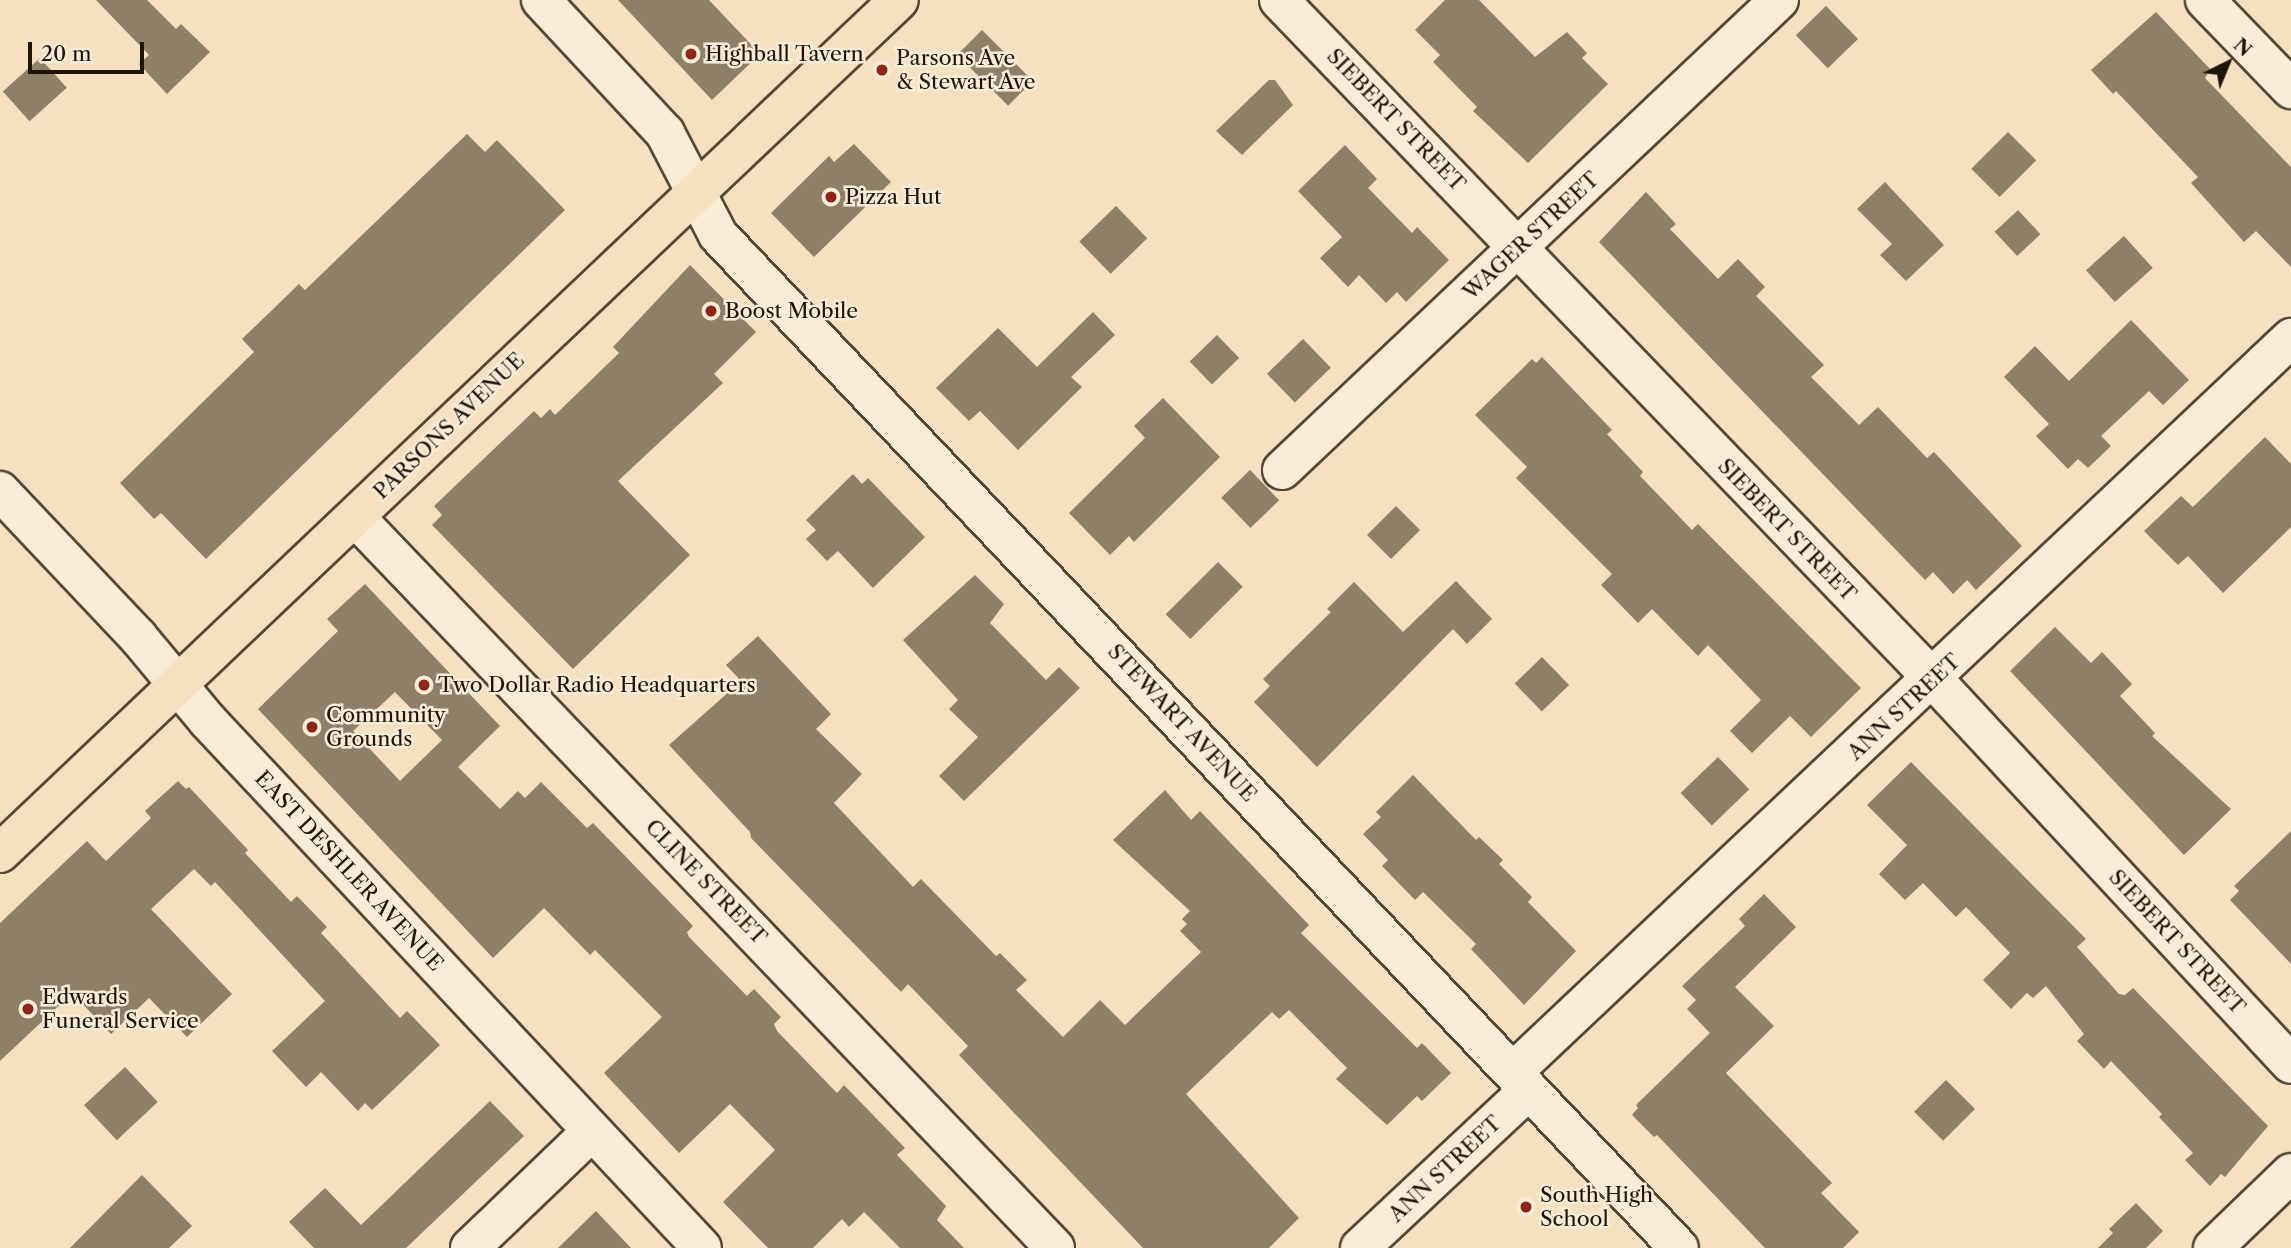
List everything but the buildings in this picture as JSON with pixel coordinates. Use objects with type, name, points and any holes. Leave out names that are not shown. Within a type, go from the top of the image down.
[{"type":"main road","name":"PARSONS AVENUE","points":[[0,853],[899,0]]},
{"type":"street","name":"STEWART AVENUE","points":[[541,0],[665,133],[719,235],[1679,1248]]},
{"type":"street","name":"SIEBERT STREET","points":[[1279,0],[1934,680],[2291,1064]]},
{"type":"street","name":"WAGER STREET","points":[[1282,471],[1779,0]]},
{"type":"street","points":[[2205,0],[2291,89]]},
{"type":"street","name":"ANN STREET","points":[[1360,1248],[1521,1081],[2291,338]]},
{"type":"street","name":"EAST DESHLER AVENUE","points":[[0,491],[591,1132],[702,1248]]},
{"type":"street","name":"CLINE STREET","points":[[355,517],[1055,1248]]},
{"type":"street","points":[[470,1248],[591,1132]]},
{"type":"street","points":[[2213,1248],[2291,1174]]},
{"type":"place","name":"Highball Tavern","points":[[691,54]]},
{"type":"place","name":"Parsons Ave & Stewart Ave","points":[[882,70]]},
{"type":"place","name":"Pizza Hut","points":[[831,197]]},
{"type":"place","name":"Boost Mobile","points":[[711,311]]},
{"type":"place","name":"Two Dollar Radio Headquarters","points":[[424,685]]},
{"type":"place","name":"Community Grounds","points":[[312,727]]},
{"type":"place","name":"Edwards Funeral Service","points":[[28,1009]]},
{"type":"place","name":"South High School","points":[[1526,1207]]}]
